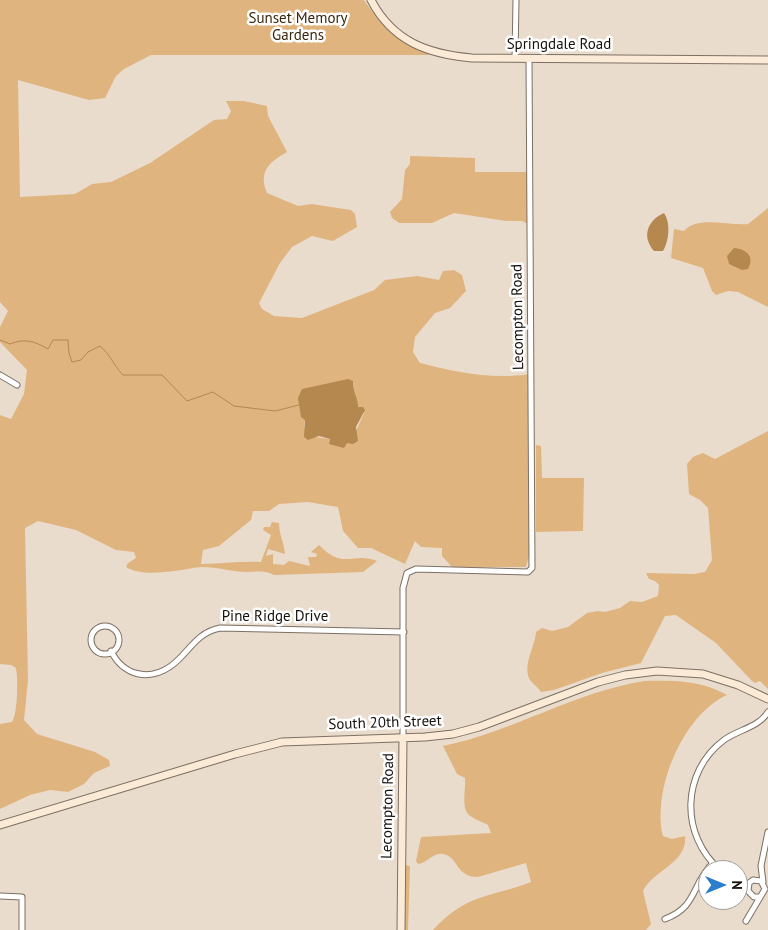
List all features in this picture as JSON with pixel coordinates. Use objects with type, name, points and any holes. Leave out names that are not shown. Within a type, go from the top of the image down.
[{"type":"main road","name":"Springdale Road","points":[[371,0],[385,21],[397,33],[425,50],[448,56],[768,60]]},
{"type":"main road","name":"South 20th Street","points":[[0,825],[262,746],[312,739],[403,738],[444,735],[466,731],[598,682],[640,672],[673,671],[704,674],[743,687],[768,699]]},
{"type":"main road","name":"Lecompton Road","points":[[401,930],[403,738]]},
{"type":"street","points":[[515,58],[516,0]]},
{"type":"street","name":"Lecompton Road","points":[[403,738],[404,582],[407,573],[416,569],[528,572],[532,568],[529,58]]},
{"type":"street","points":[[0,375],[17,385]]},
{"type":"street","name":"Pine Ridge Drive","points":[[99,627],[110,627],[116,632],[118,644],[111,652],[101,653],[92,645],[91,636],[99,627]]},
{"type":"street","name":"Pine Ridge Drive","points":[[111,652],[118,664],[126,670],[143,674],[171,666],[202,634],[220,628],[404,632]]},
{"type":"street","points":[[709,860],[699,845],[690,810],[695,779],[708,758],[725,739],[756,725],[768,712]]},
{"type":"street","points":[[708,758],[714,762]]},
{"type":"street","points":[[751,911],[749,892],[752,881],[761,866],[768,832]]},
{"type":"street","points":[[746,921],[763,895],[765,884],[761,866]]},
{"type":"street","points":[[748,881],[765,884]]},
{"type":"street","points":[[664,919],[682,912],[689,903],[698,884]]},
{"type":"street","points":[[749,892],[763,895]]},
{"type":"street","points":[[0,896],[22,897],[22,930]]},
{"type":"green space","name":"Sunset Memory Gardens","points":[[0,0],[364,0],[393,33],[430,55],[151,55],[124,69],[116,76],[105,98],[89,100],[18,80],[20,197],[75,194],[92,184],[111,182],[150,163],[214,120],[227,119],[231,111],[226,101],[244,101],[267,106],[268,116],[287,152],[267,168],[264,179],[267,193],[298,206],[312,204],[351,210],[355,214],[357,227],[333,241],[312,236],[292,247],[280,263],[259,303],[262,309],[274,316],[302,318],[374,290],[385,280],[417,276],[439,280],[443,271],[454,270],[462,275],[466,291],[450,308],[435,313],[415,337],[413,352],[420,363],[461,372],[488,376],[530,374],[530,552],[526,567],[452,567],[442,556],[442,548],[421,547],[415,541],[405,564],[371,548],[358,548],[343,531],[338,507],[308,502],[279,504],[269,511],[253,511],[251,520],[219,546],[203,550],[201,564],[261,562],[271,535],[263,530],[264,527],[270,527],[272,522],[279,523],[285,554],[268,549],[266,556],[273,554],[273,564],[284,565],[289,561],[310,566],[308,557],[316,557],[317,554],[311,552],[319,545],[328,553],[342,559],[361,558],[377,561],[363,572],[274,575],[264,572],[242,572],[202,567],[153,573],[134,571],[126,567],[128,563],[136,558],[134,552],[116,550],[76,530],[38,521],[25,528],[28,680],[24,720],[37,734],[95,752],[109,760],[110,766],[94,773],[84,784],[68,792],[50,790],[30,795],[0,809],[0,724],[12,722],[14,718],[17,687],[16,668],[11,665],[0,664],[0,415],[11,419],[24,394],[27,370],[0,342],[0,327],[8,311],[0,302]],"holes":[[[352,390],[358,403],[357,407],[364,413],[356,431],[329,443],[330,439],[315,437],[304,427],[305,420]]]},
{"type":"green space","points":[[410,156],[475,158],[475,172],[528,172],[528,224],[522,221],[506,221],[454,213],[432,223],[399,223],[392,218],[390,212],[402,199],[405,170],[410,164]]},
{"type":"green space","points":[[768,208],[768,307],[738,292],[728,291],[716,295],[712,291],[703,268],[671,258],[674,229],[684,231],[697,223],[705,222],[748,224]]},
{"type":"green space","points":[[768,431],[768,689],[760,681],[755,683],[752,681],[716,643],[676,615],[665,616],[641,663],[602,673],[554,690],[541,692],[530,680],[527,668],[536,632],[542,628],[552,631],[568,627],[587,613],[605,612],[620,608],[630,601],[642,602],[658,596],[659,585],[649,579],[646,573],[694,574],[705,572],[712,560],[708,508],[700,500],[689,494],[687,464],[693,457],[703,453],[715,459]]},
{"type":"green space","points":[[536,445],[541,446],[542,478],[584,478],[583,531],[536,532]]},
{"type":"green space","points":[[644,681],[687,682],[707,686],[727,695],[711,705],[697,719],[674,755],[662,797],[661,817],[663,836],[672,839],[685,836],[684,845],[676,860],[654,877],[643,891],[651,924],[646,930],[433,930],[445,918],[468,903],[531,882],[526,863],[478,877],[465,874],[452,859],[443,854],[436,855],[422,863],[418,864],[416,861],[421,837],[491,833],[488,825],[473,818],[467,812],[464,803],[465,778],[457,774],[443,746],[469,740],[593,694],[618,686]]},
{"type":"green space","points":[[406,865],[410,866],[408,930],[405,930]]},
{"type":"shaded area","points":[[664,213],[668,222],[667,242],[663,251],[654,251],[648,240],[648,229],[658,216]]},
{"type":"shaded area","points":[[734,248],[743,250],[750,257],[751,261],[748,269],[742,270],[729,264],[727,256]]},
{"type":"shaded area","points":[[348,379],[353,381],[358,407],[363,407],[365,410],[356,427],[358,441],[353,444],[347,443],[344,448],[329,444],[330,439],[319,436],[308,440],[304,437],[305,420],[301,417],[298,398],[302,389]]},
{"type":"waterway","points":[[0,340],[10,344],[29,341],[48,349],[53,340],[68,340],[72,362],[81,360],[88,352],[100,346],[123,375],[162,375],[187,401],[213,392],[234,406],[275,411],[299,405]]}]
